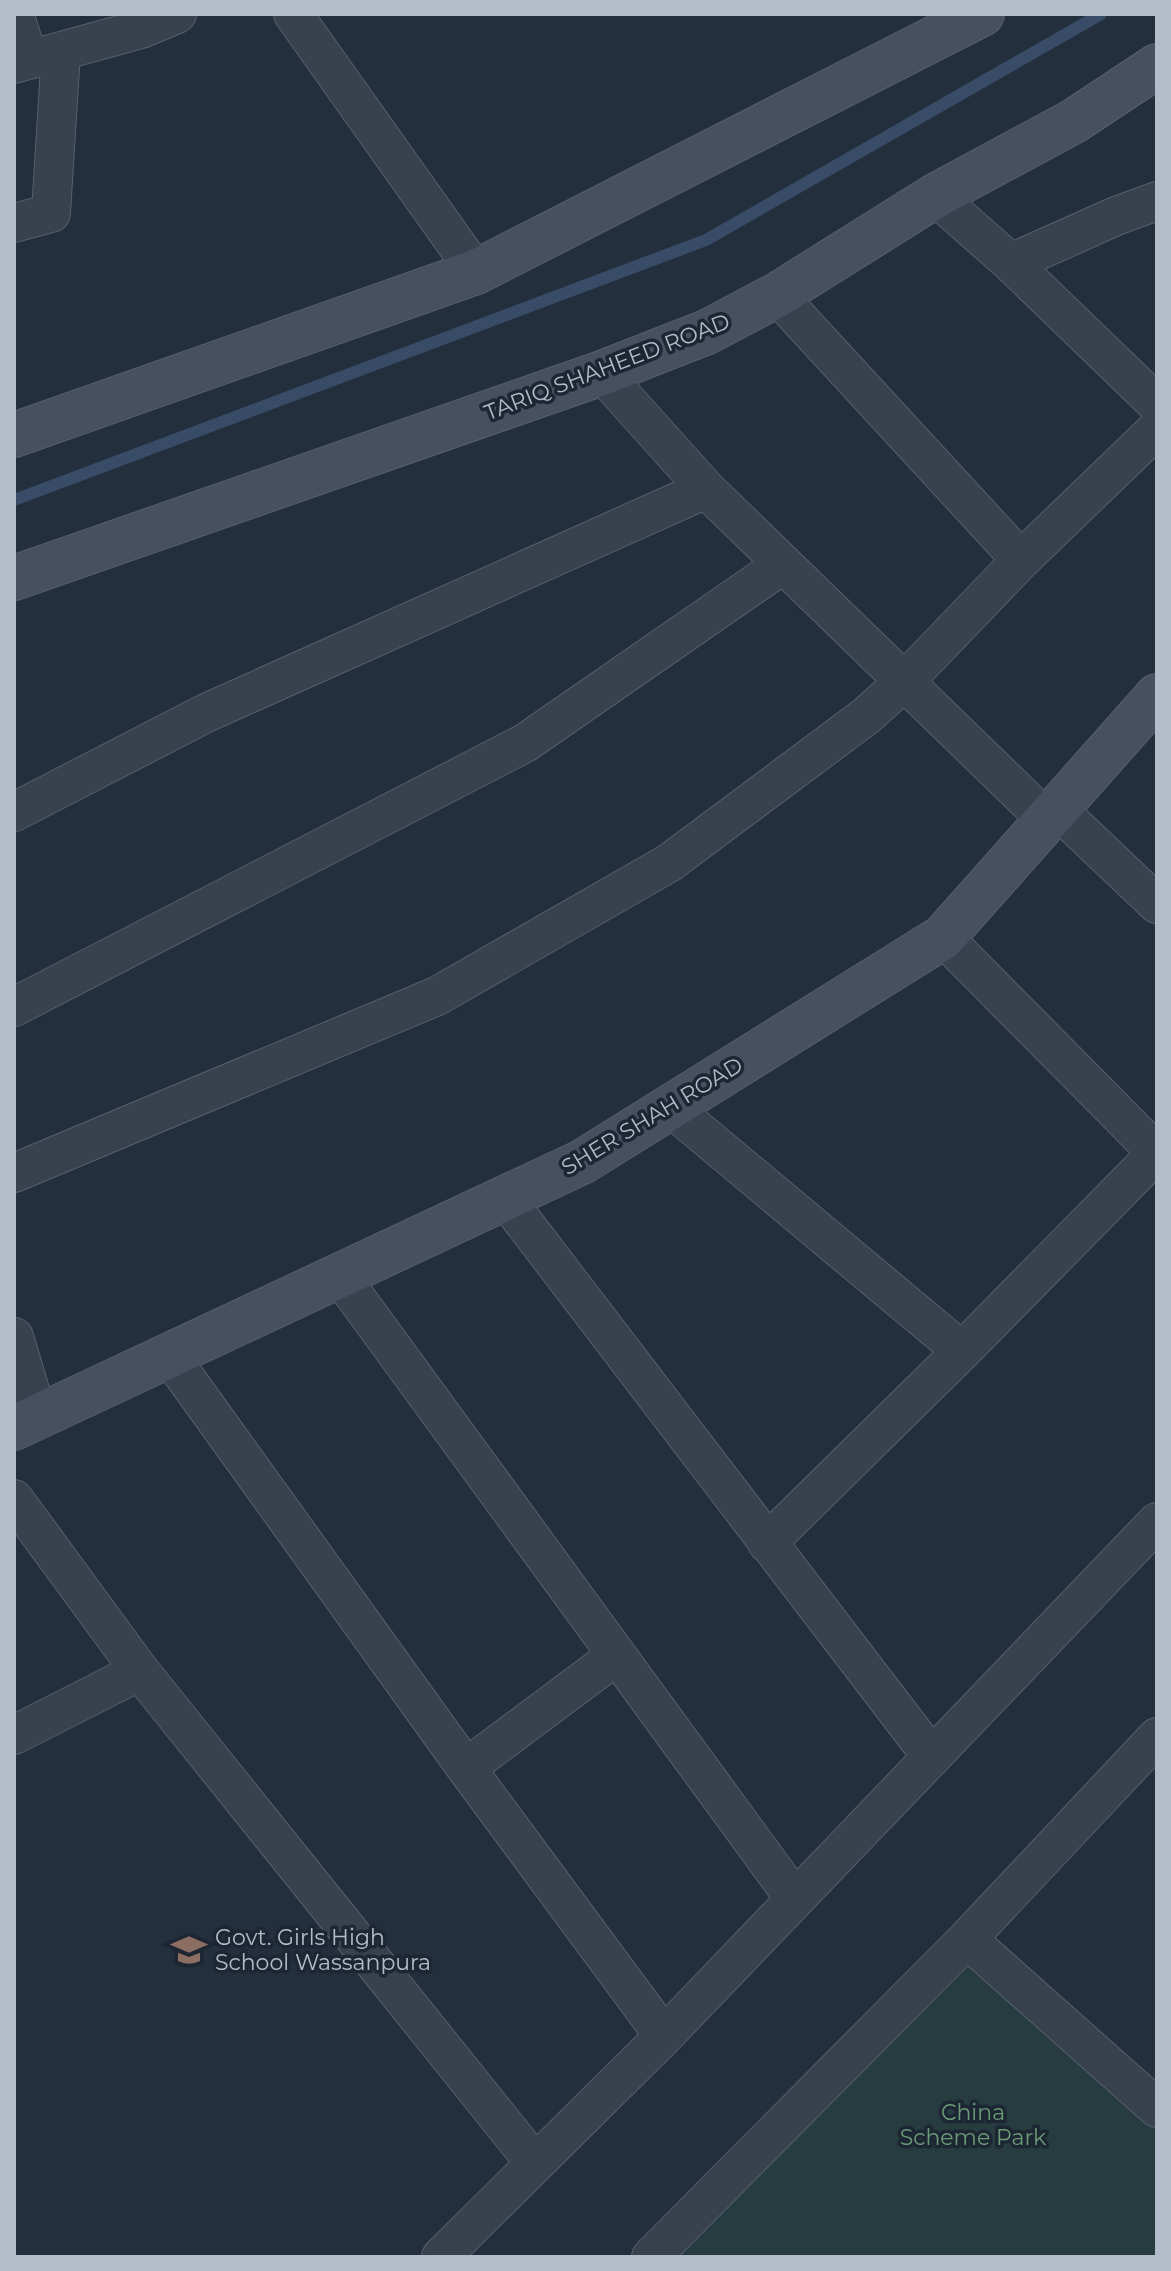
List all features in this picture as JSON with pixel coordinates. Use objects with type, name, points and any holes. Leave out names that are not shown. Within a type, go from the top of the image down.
[{"type":"main road","points":[[14,435],[476,272],[982,14]]},
{"type":"main road","name":"TARIQ SHAHEED ROAD","points":[[14,578],[602,373],[707,332],[777,295],[935,196],[1074,121],[1157,66]]},
{"type":"main road","name":"SHER SHAH ROAD","points":[[26,1422],[582,1162],[943,937],[1157,696]]},
{"type":"street","points":[[14,14],[35,58],[51,213],[14,223]]},
{"type":"street","points":[[35,58],[141,29],[177,14]]},
{"type":"street","points":[[293,14],[476,272]]},
{"type":"street","points":[[935,196],[1011,263],[1157,404]]},
{"type":"street","points":[[1011,263],[1157,201]]},
{"type":"street","points":[[777,295],[1021,560]]},
{"type":"street","points":[[602,373],[706,489],[904,682],[1157,904]]},
{"type":"street","points":[[14,1173],[437,996],[669,863],[866,716],[904,682],[1021,560],[1157,429]]},
{"type":"street","points":[[14,812],[206,713],[706,489]]},
{"type":"street","points":[[14,1007],[525,743],[782,565]]},
{"type":"street","points":[[767,1543],[1157,1153],[943,937]]},
{"type":"street","points":[[670,1107],[962,1351]]},
{"type":"street","points":[[505,1198],[932,1757]]},
{"type":"street","points":[[340,1276],[795,1899]]},
{"type":"street","points":[[14,1337],[26,1422]]},
{"type":"street","points":[[169,1355],[466,1768],[664,2036]]},
{"type":"street","points":[[14,1499],[140,1671],[535,2163]]},
{"type":"street","points":[[441,2257],[664,2036],[1154,1531]]},
{"type":"street","points":[[466,1768],[616,1656]]},
{"type":"street","points":[[14,1735],[140,1671]]},
{"type":"street","points":[[651,2257],[967,1939],[1157,1737]]},
{"type":"street","points":[[967,1939],[1157,2108]]},
{"type":"green space","name":"China Scheme Park","points":[[967,1939],[1157,2109],[1157,2257],[659,2257]]},
{"type":"waterway","points":[[14,500],[706,240],[1101,14]]},
{"type":"place","name":"Govt. Girls High School Wassanpura","points":[[189,1950]]}]
